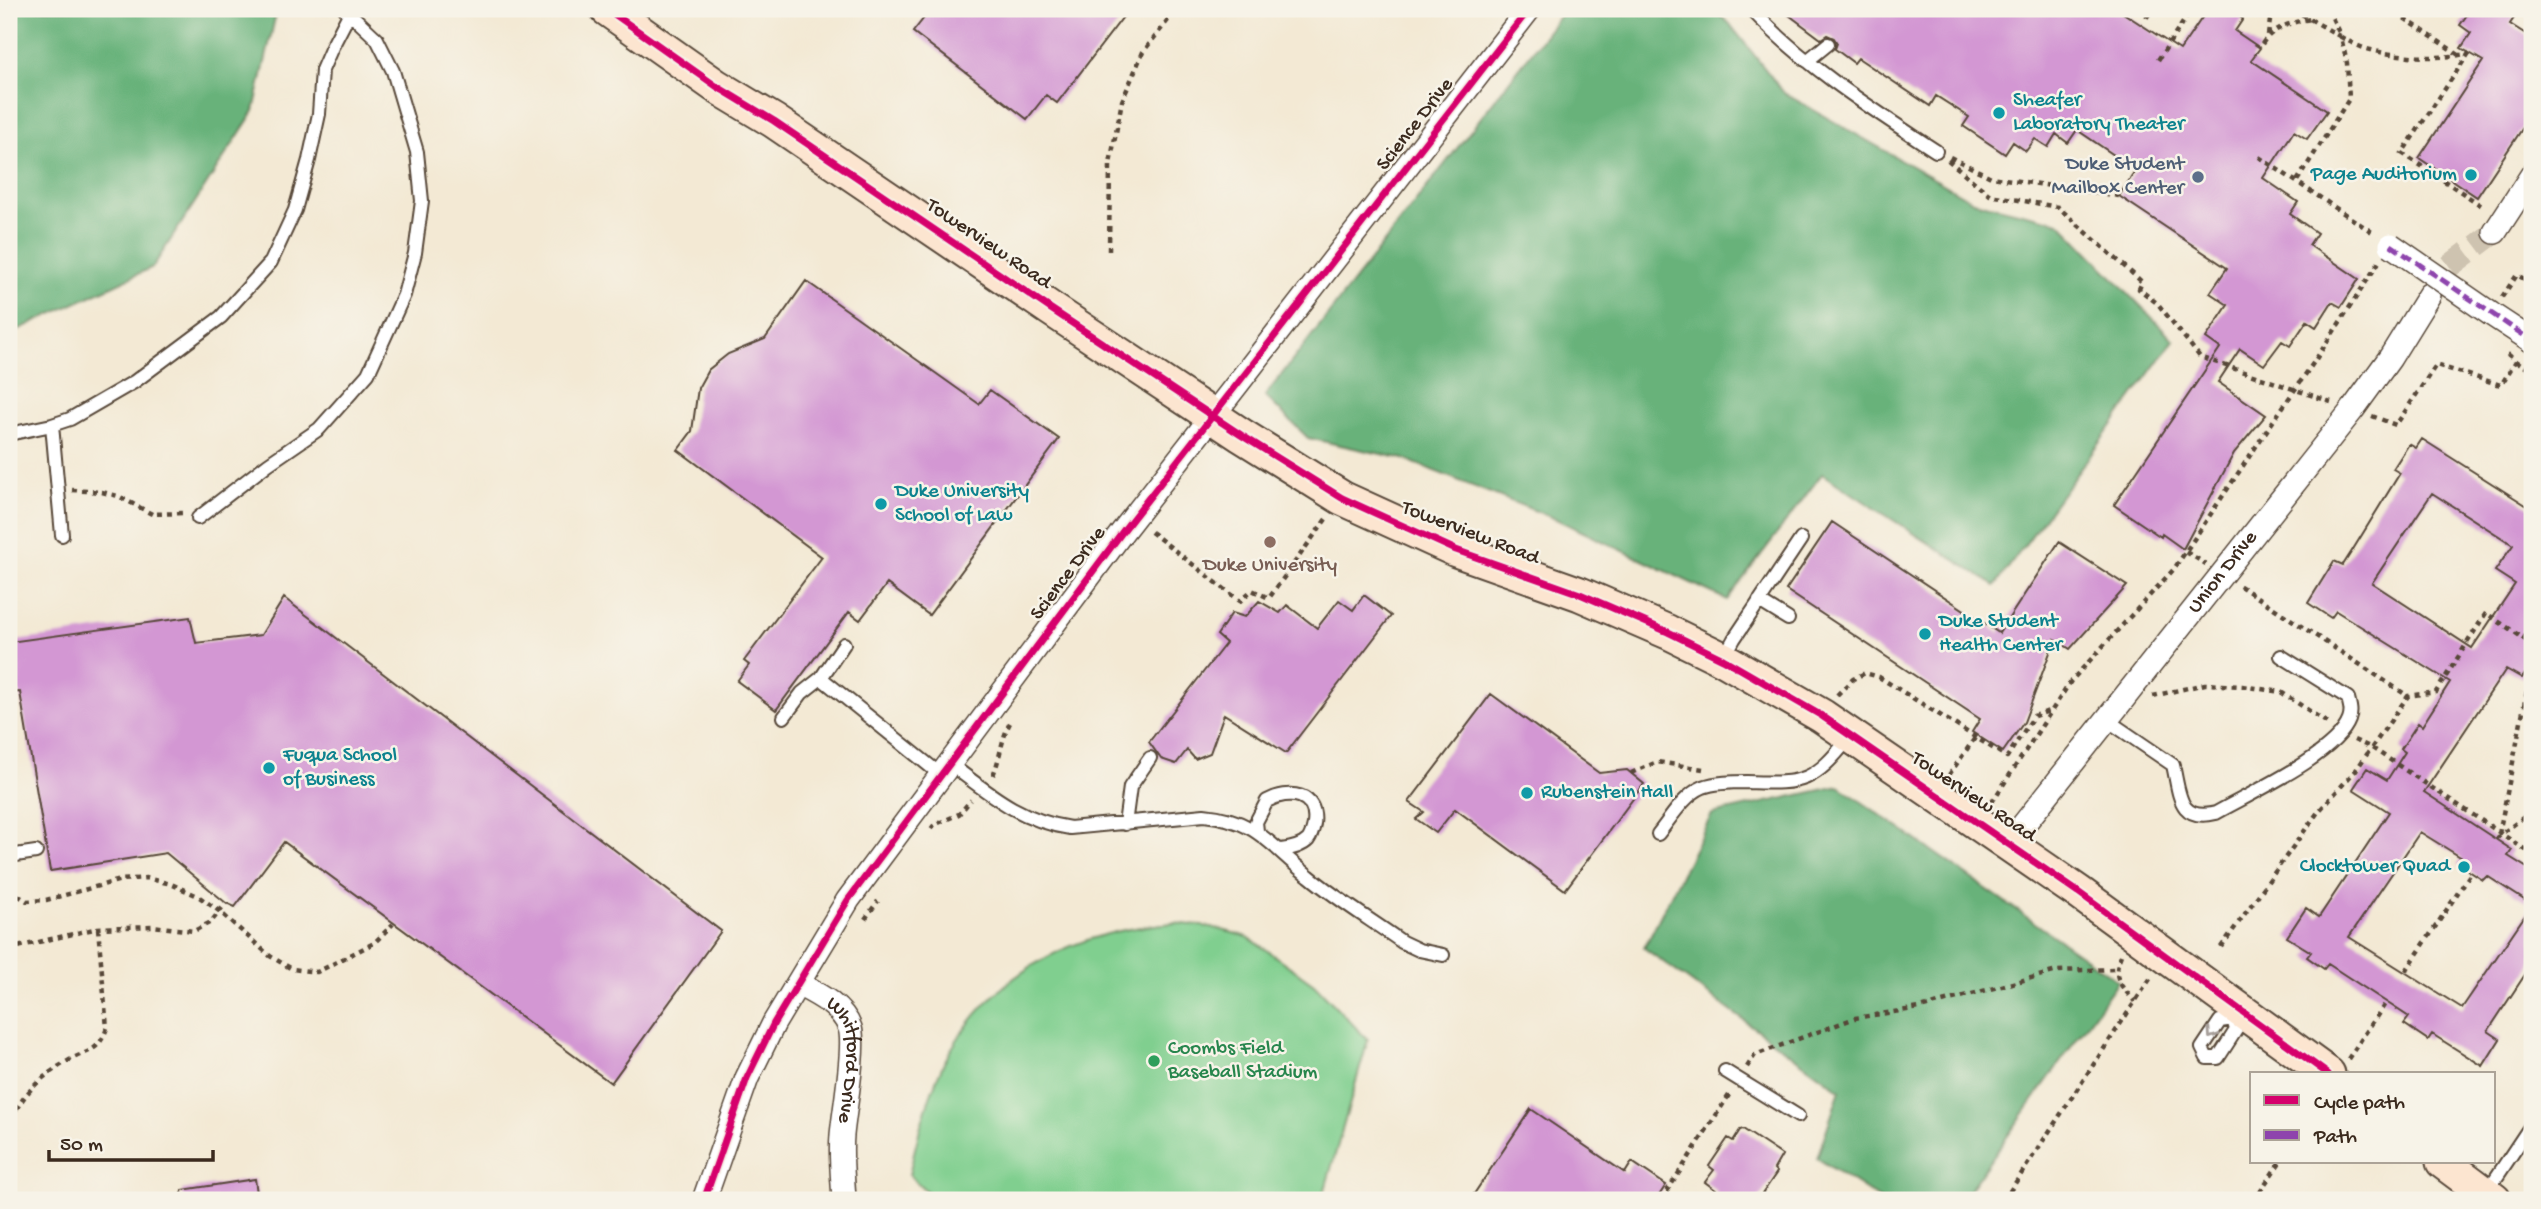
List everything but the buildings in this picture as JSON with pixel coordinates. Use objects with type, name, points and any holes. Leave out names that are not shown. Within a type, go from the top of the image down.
[{"type":"street","name":"Towerview Road","points":[[607,9],[716,86],[774,121],[1212,416],[1342,498],[1456,550],[1580,594],[1723,659],[1822,716],[2009,843],[2165,956],[2236,1015],[2337,1068]]},
{"type":"street","name":"Science Drive","points":[[704,1200],[747,1078],[774,1023],[848,900],[1123,530],[1529,9]]},
{"type":"street","points":[[2499,226],[2532,175]]},
{"type":"street","points":[[2391,244],[2532,341]]},
{"type":"street","name":"Union Drive","points":[[2009,843],[2353,409],[2390,358],[2429,295]]},
{"type":"street","name":"Whitford Drive","points":[[798,984],[820,995],[843,1015],[850,1030],[851,1046],[842,1137],[844,1200]]},
{"type":"street","points":[[2447,1164],[2489,1197]]},
{"type":"lane","points":[[1751,9],[1777,36],[1830,81],[1936,151]]},
{"type":"lane","points":[[9,434],[70,419],[134,382],[221,317],[271,262],[295,210],[319,114],[322,71],[347,12],[377,39],[393,71],[417,152],[422,201],[415,253],[404,295],[369,374],[319,429],[198,518]]},
{"type":"lane","points":[[1807,61],[1828,44]]},
{"type":"lane","points":[[51,425],[62,535]]},
{"type":"lane","points":[[1723,659],[1801,539]]},
{"type":"lane","points":[[1759,601],[1787,619]]},
{"type":"lane","points":[[784,717],[802,693],[821,678],[844,644]]},
{"type":"lane","points":[[2107,720],[2173,765],[2183,805],[2190,814],[2201,817],[2216,813],[2322,752],[2342,732],[2349,720],[2351,709],[2348,698],[2281,656]]},
{"type":"lane","points":[[821,678],[945,769],[1033,820],[1070,828],[1204,815],[1226,817],[1257,831],[1307,875],[1402,942],[1443,956]]},
{"type":"lane","points":[[1658,834],[1688,797],[1702,788],[1735,782],[1776,783],[1812,776],[1825,767],[1851,736]]},
{"type":"lane","points":[[1125,824],[1130,787],[1150,758]]},
{"type":"lane","points":[[1257,831],[1256,822],[1267,801],[1285,793],[1296,794],[1307,800],[1313,810],[1312,833],[1301,845],[1281,850]]},
{"type":"lane","points":[[9,856],[36,852]]},
{"type":"lane","points":[[2236,1015],[2236,1030],[2218,1058],[2205,1061],[2202,1048],[2220,1021],[2236,1015]]},
{"type":"lane","points":[[1726,1071],[1798,1116]]},
{"type":"lane","points":[[2489,1197],[2532,1124]]},
{"type":"path","points":[[1109,251],[1110,164],[1122,101],[1143,52],[1177,9]]},
{"type":"path","points":[[2137,9],[2153,19]]},
{"type":"path","points":[[2158,60],[2192,9]]},
{"type":"path","points":[[2262,44],[2268,35],[2271,13],[2269,9]]},
{"type":"path","points":[[2292,9],[2369,50],[2401,55],[2469,53],[2402,153],[2499,226]]},
{"type":"path","points":[[2297,181],[2350,99],[2347,63],[2341,37],[2328,9]]},
{"type":"path","points":[[2401,9],[2404,18],[2459,55]]},
{"type":"path","points":[[2268,35],[2293,22],[2311,19]]},
{"type":"path","points":[[1936,151],[1991,177],[2119,196]]},
{"type":"path","points":[[1936,151],[1990,195],[2058,207],[2142,282],[2139,289],[2158,304],[2200,356],[2396,425],[2436,365],[2501,385],[2516,361]]},
{"type":"path","points":[[1990,804],[2071,681],[2174,569],[2391,244],[2259,157]]},
{"type":"path","points":[[2491,314],[2517,275],[2528,281]]},
{"type":"path","points":[[2506,353],[2532,371]]},
{"type":"path","points":[[58,491],[102,492],[131,501],[152,514],[182,513],[198,518]]},
{"type":"path","points":[[1151,532],[1240,601],[1252,590],[1269,598],[1342,498]]},
{"type":"path","points":[[1143,543],[1159,522]]},
{"type":"path","points":[[2186,552],[2408,696],[2436,692],[2487,613],[2532,644]]},
{"type":"path","points":[[1837,695],[1853,679],[1865,673],[1879,677],[2007,757],[2034,716],[2049,711]]},
{"type":"path","points":[[2530,674],[2497,836],[2532,811]]},
{"type":"path","points":[[2148,697],[2204,684],[2281,692],[2372,748],[2532,854]]},
{"type":"path","points":[[2221,947],[2318,811],[2372,748],[2408,696]]},
{"type":"path","points":[[993,776],[999,762],[1004,732],[1018,712]]},
{"type":"path","points":[[1949,775],[1977,735]]},
{"type":"path","points":[[926,835],[934,825],[959,814],[974,797]]},
{"type":"path","points":[[2406,971],[2471,873]]},
{"type":"path","points":[[9,890],[27,901],[46,900],[121,880],[146,878],[171,884],[198,896],[219,911],[270,956],[292,969],[317,972],[374,943],[393,924]]},
{"type":"path","points":[[864,919],[880,898]]},
{"type":"path","points":[[9,949],[98,928],[152,926],[194,931],[211,922],[226,903]]},
{"type":"path","points":[[9,1128],[22,1099],[38,1081],[102,1043],[107,1028],[98,928]]},
{"type":"path","points":[[2121,956],[2115,969],[2118,981],[2135,1002]]},
{"type":"path","points":[[2004,1200],[2165,956]]},
{"type":"path","points":[[1663,1200],[1661,1199],[1755,1055],[1855,1018],[1920,1008],[2057,971],[2115,969]]},
{"type":"path","points":[[2337,1068],[2385,1004]]},
{"type":"path","points":[[2253,1200],[2279,1164]]},
{"type":"green space","points":[[9,9],[277,9],[254,111],[153,267],[9,334]]},
{"type":"green space","points":[[1565,9],[1711,9],[1729,23],[1784,93],[1973,201],[2059,222],[2174,340],[1995,586],[1822,474],[1727,600],[1556,519],[1404,459],[1308,438],[1265,396]]},
{"type":"green space","points":[[1839,786],[2118,981],[1962,1200],[1881,1200],[1817,1158],[1840,1090],[1644,948],[1712,814]]},
{"type":"green space","name":"Coombs Field Baseball Stadium","points":[[1174,923],[1211,927],[1248,937],[1314,984],[1368,1040],[1322,1200],[936,1200],[909,1175],[922,1123],[940,1071],[957,1040],[977,1013],[1000,990],[1051,955],[1080,943],[1110,933]]},
{"type":"tunnel","points":[[2430,294],[2447,268],[2495,232]]},
{"type":"marked path","points":[[2391,245],[2532,341]]},
{"type":"cycle path","points":[[607,9],[716,86],[774,121],[1051,309],[1241,435],[1342,498],[1456,550],[1580,594],[1668,632],[1723,659],[1822,716],[2078,892],[2325,1072]]},
{"type":"cycle path","points":[[704,1200],[747,1078],[774,1023],[848,900],[1123,531],[1529,9]]},
{"type":"place","name":"Sheafer Laboratory Theater","points":[[1999,113]]},
{"type":"place","name":"Page Auditorium","points":[[2471,175]]},
{"type":"place","name":"Duke Student Mailbox Center","points":[[2198,177]]},
{"type":"place","name":"Duke University School of Law","points":[[881,504]]},
{"type":"place","name":"Duke University","points":[[1270,542]]},
{"type":"place","name":"Duke Student Health Center","points":[[1925,634]]},
{"type":"place","name":"Fuqua School of Business","points":[[269,768]]},
{"type":"place","name":"Rubenstein Hall","points":[[1527,793]]},
{"type":"place","name":"Clocktower Quad","points":[[2464,867]]},
{"type":"place","name":"Coombs Field Baseball Stadium","points":[[1154,1061]]}]
